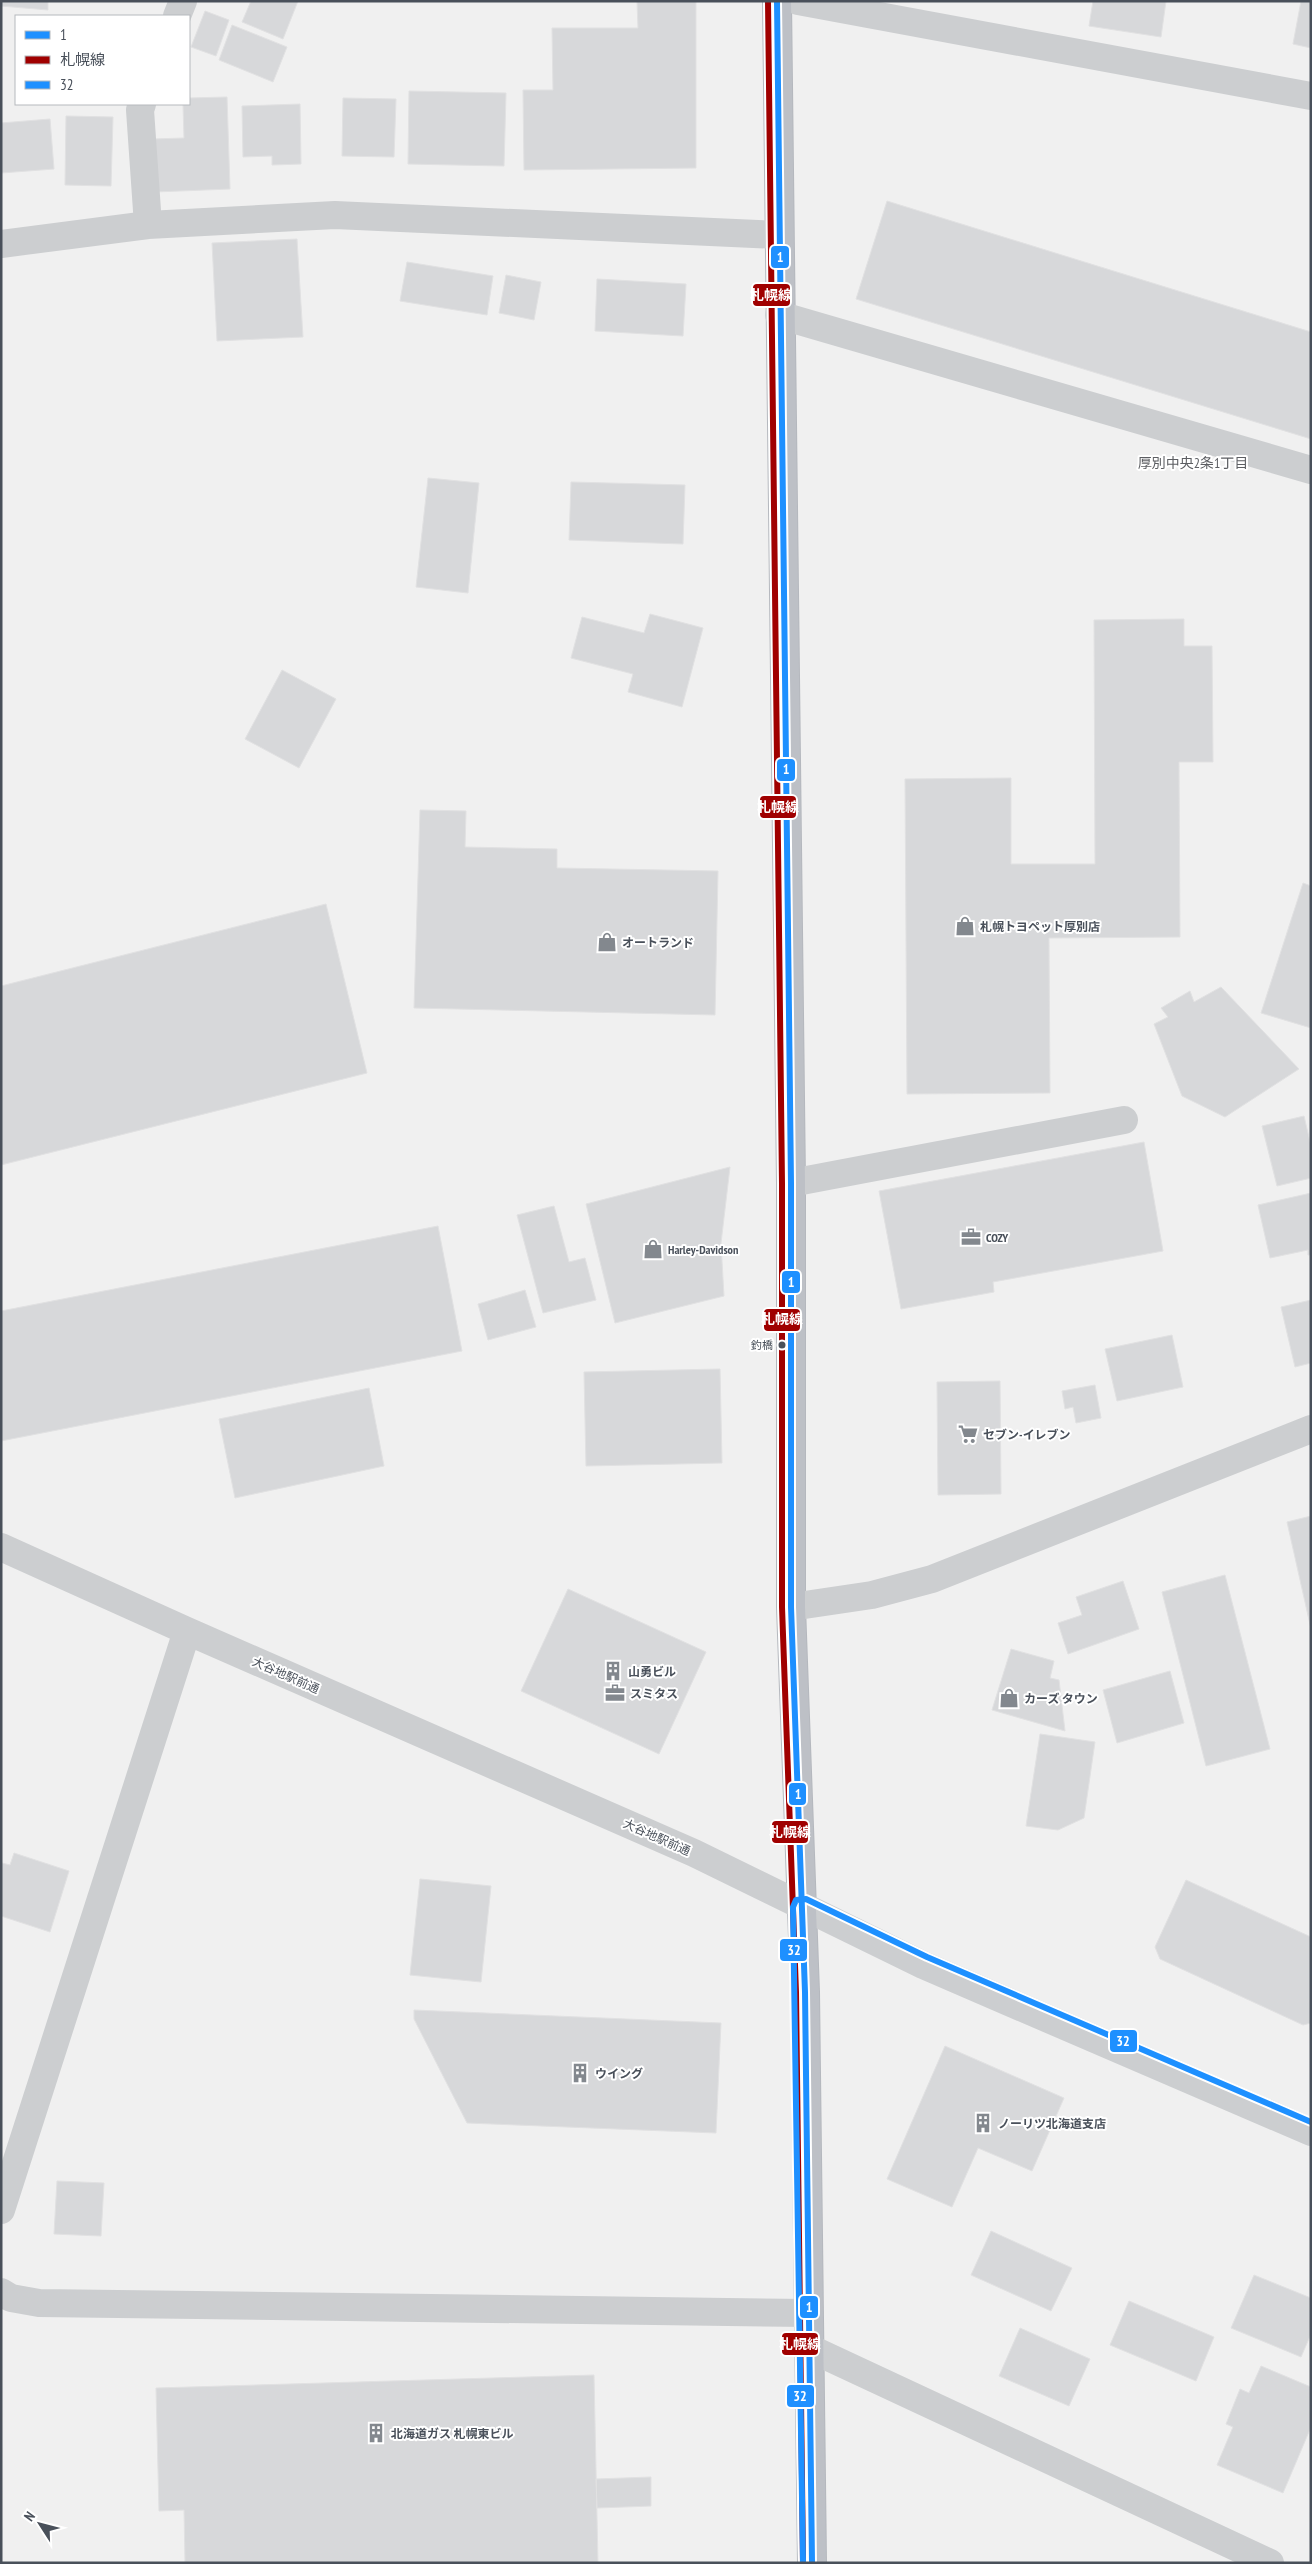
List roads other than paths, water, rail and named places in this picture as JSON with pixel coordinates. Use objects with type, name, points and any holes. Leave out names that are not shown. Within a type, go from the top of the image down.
[{"type":"highway","points":[[777,1],[778,235],[791,1183],[791,1607],[802,1907],[812,2563]]},
{"type":"street","points":[[177,15],[183,1]]},
{"type":"street","points":[[798,1],[1311,96]]},
{"type":"street","points":[[142,105],[140,110],[148,225]]},
{"type":"street","points":[[1,244],[148,225],[334,215],[778,235]]},
{"type":"street","points":[[779,315],[1311,470]]},
{"type":"street","points":[[791,1183],[1124,1120]]},
{"type":"street","points":[[791,1607],[872,1595],[932,1580],[1311,1430]]},
{"type":"street","name":"大谷地駅前通","points":[[1,1547],[694,1854],[923,1965],[1311,2132]]},
{"type":"street","points":[[1,2210],[187,1631]]},
{"type":"street","points":[[1,2292],[10,2298],[39,2303],[808,2312]]},
{"type":"street","points":[[809,2348],[1270,2563]]},
{"type":"place","name":"札幌トヨペット厚別店","points":[[965,926]]},
{"type":"place","name":"オートランド","points":[[607,942]]},
{"type":"place","name":"COZY","points":[[971,1237]]},
{"type":"place","name":"Harley-Davidson","points":[[653,1249]]},
{"type":"place","name":"釣橋","points":[[782,1345]]},
{"type":"place","name":"セブン-イレブン","points":[[968,1434]]},
{"type":"place","name":"山勇ビル","points":[[613,1671]]},
{"type":"place","name":"スミタス","points":[[615,1693]]},
{"type":"place","name":"カーズ タウン","points":[[1009,1698]]},
{"type":"place","name":"ウイング","points":[[580,2073]]},
{"type":"place","name":"ノーリツ北海道支店","points":[[983,2123]]},
{"type":"place","name":"北海道ガス 札幌東ビル","points":[[376,2433]]},
{"type":"district","name":"厚別中央2条1丁目","points":[[1193,463]]}]
